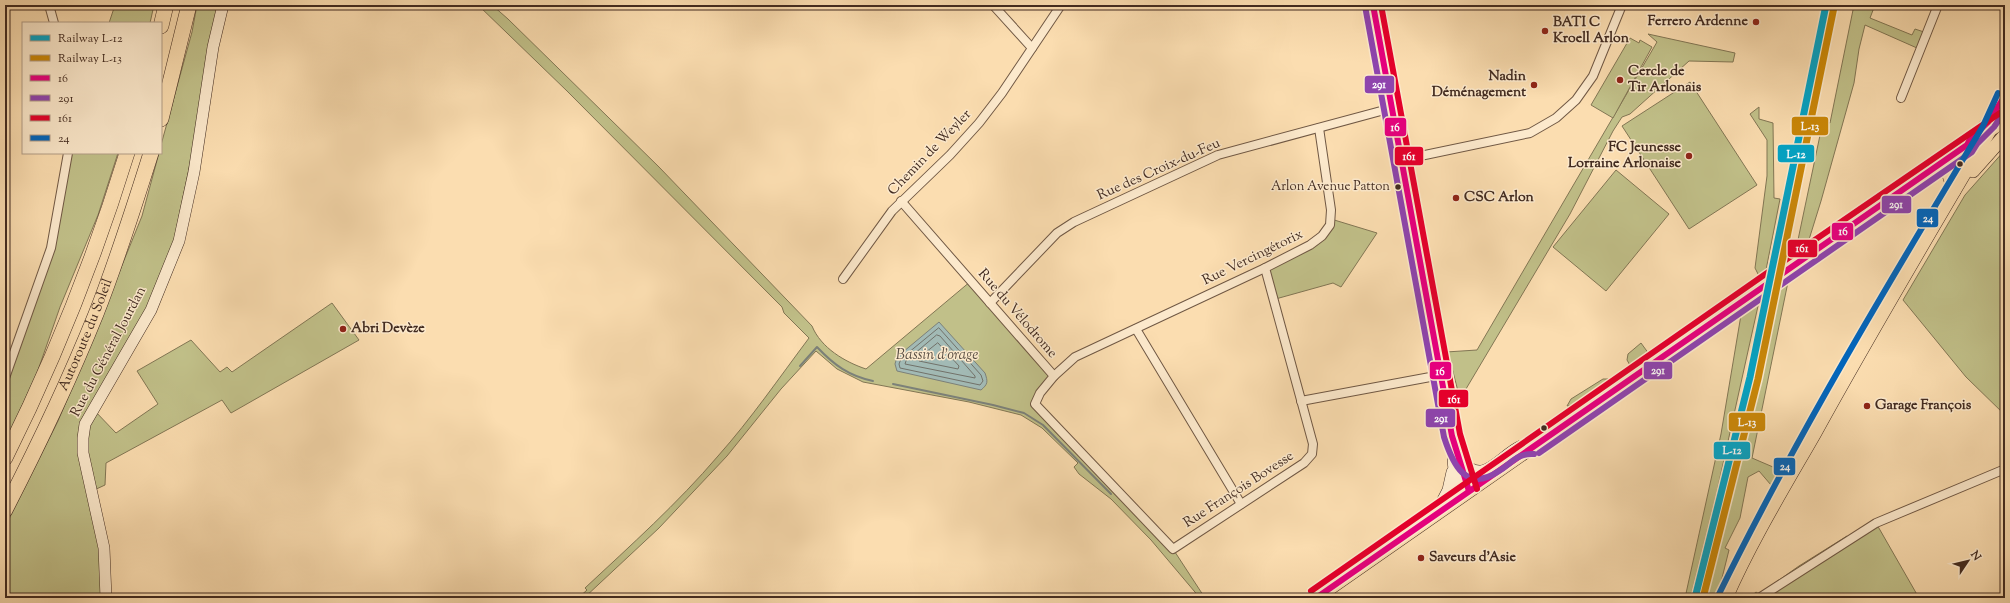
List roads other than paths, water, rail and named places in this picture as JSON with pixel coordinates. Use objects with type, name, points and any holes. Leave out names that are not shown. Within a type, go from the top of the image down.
[{"type":"highway","points":[[162,22],[166,5]]},
{"type":"highway","points":[[162,115],[189,5]]},
{"type":"highway","name":"Autoroute du Soleil","points":[[5,458],[44,375],[73,306],[98,242],[127,154]]},
{"type":"highway","name":"Autoroute du Soleil","points":[[5,510],[65,386],[96,314],[151,154]]},
{"type":"main road","name":"Rue du Général Jourdan","points":[[106,598],[104,548],[83,453],[85,424],[151,310],[179,241],[194,172],[210,61],[222,5]]},
{"type":"main road","points":[[1375,8],[1401,160],[1452,436],[1467,493]]},
{"type":"main road","points":[[1729,592],[1754,541],[1849,372],[1925,238],[1990,130],[2005,96]]},
{"type":"main road","points":[[1967,145],[1970,139],[1988,122],[1996,109],[2000,106]]},
{"type":"main road","points":[[1316,598],[1757,290],[2005,120]]},
{"type":"main road","points":[[1954,191],[2005,135]]},
{"type":"main road","points":[[1933,168],[1942,169],[1948,172],[1954,191]]},
{"type":"main road","points":[[1452,436],[1467,468],[1476,472],[1484,471],[1522,446],[1534,446]]},
{"type":"main road","points":[[1452,436],[1453,469],[1456,484],[1467,493]]},
{"type":"main road","points":[[1435,515],[1448,490],[1453,469]]},
{"type":"street","points":[[49,5],[54,22]]},
{"type":"street","points":[[994,5],[1032,48]]},
{"type":"street","name":"Chemin de Weyler","points":[[843,279],[885,219],[901,201],[950,155],[979,123],[1002,93],[1061,5]]},
{"type":"street","points":[[1401,160],[1530,133],[1556,118],[1576,100],[1593,76],[1622,5]]},
{"type":"street","points":[[1901,98],[1938,5]]},
{"type":"street","name":"Rue des Croix-du-Feu","points":[[990,303],[1057,232],[1074,222],[1218,155],[1392,108]]},
{"type":"street","name":"Rue Vercingétorix","points":[[1054,376],[1075,357],[1265,268],[1310,245],[1322,236],[1330,225],[1331,210],[1319,128]]},
{"type":"street","points":[[5,378],[51,248],[68,154]]},
{"type":"street","name":"Rue du Vélodrome","points":[[901,201],[1054,376],[1040,393],[1035,404],[1173,549]]},
{"type":"street","name":"Rue François Bovesse","points":[[1173,549],[1304,463],[1312,454],[1313,444],[1265,268]]},
{"type":"street","points":[[1136,329],[1241,504]]},
{"type":"street","points":[[1301,401],[1441,375]]},
{"type":"street","points":[[1759,598],[1876,523],[2005,469]]},
{"type":"water","name":"Bassin d'orage","points":[[939,322],[985,373],[987,383],[981,390],[897,371],[895,364],[897,357]]},
{"type":"waterway","points":[[800,366],[817,347],[842,369],[864,379],[873,381]]},
{"type":"waterway","points":[[893,384],[1024,413],[1043,425],[1111,494]]},
{"type":"rail line","name":"L-12","points":[[1695,598],[1750,377],[1826,5]]},
{"type":"rail line","name":"L-13","points":[[1703,598],[1758,379],[1834,7]]},
{"type":"place","name":"Ferrero Ardenne","points":[[1756,22]]},
{"type":"place","name":"BATI C Kroell Arlon","points":[[1545,31]]},
{"type":"place","name":"Cercle de Tir Arlonais","points":[[1620,80]]},
{"type":"place","name":"Nadin Déménagement","points":[[1534,85]]},
{"type":"place","name":"FC Jeunesse Lorraine Arlonaise","points":[[1689,156]]},
{"type":"place","name":"Arlon Avenue Patton","points":[[1398,187]]},
{"type":"place","name":"CSC Arlon","points":[[1456,198]]},
{"type":"place","name":"Abri Devèze","points":[[343,329]]},
{"type":"place","name":"Garage François","points":[[1867,406]]},
{"type":"place","name":"Saveurs d'Asie","points":[[1421,558]]}]
